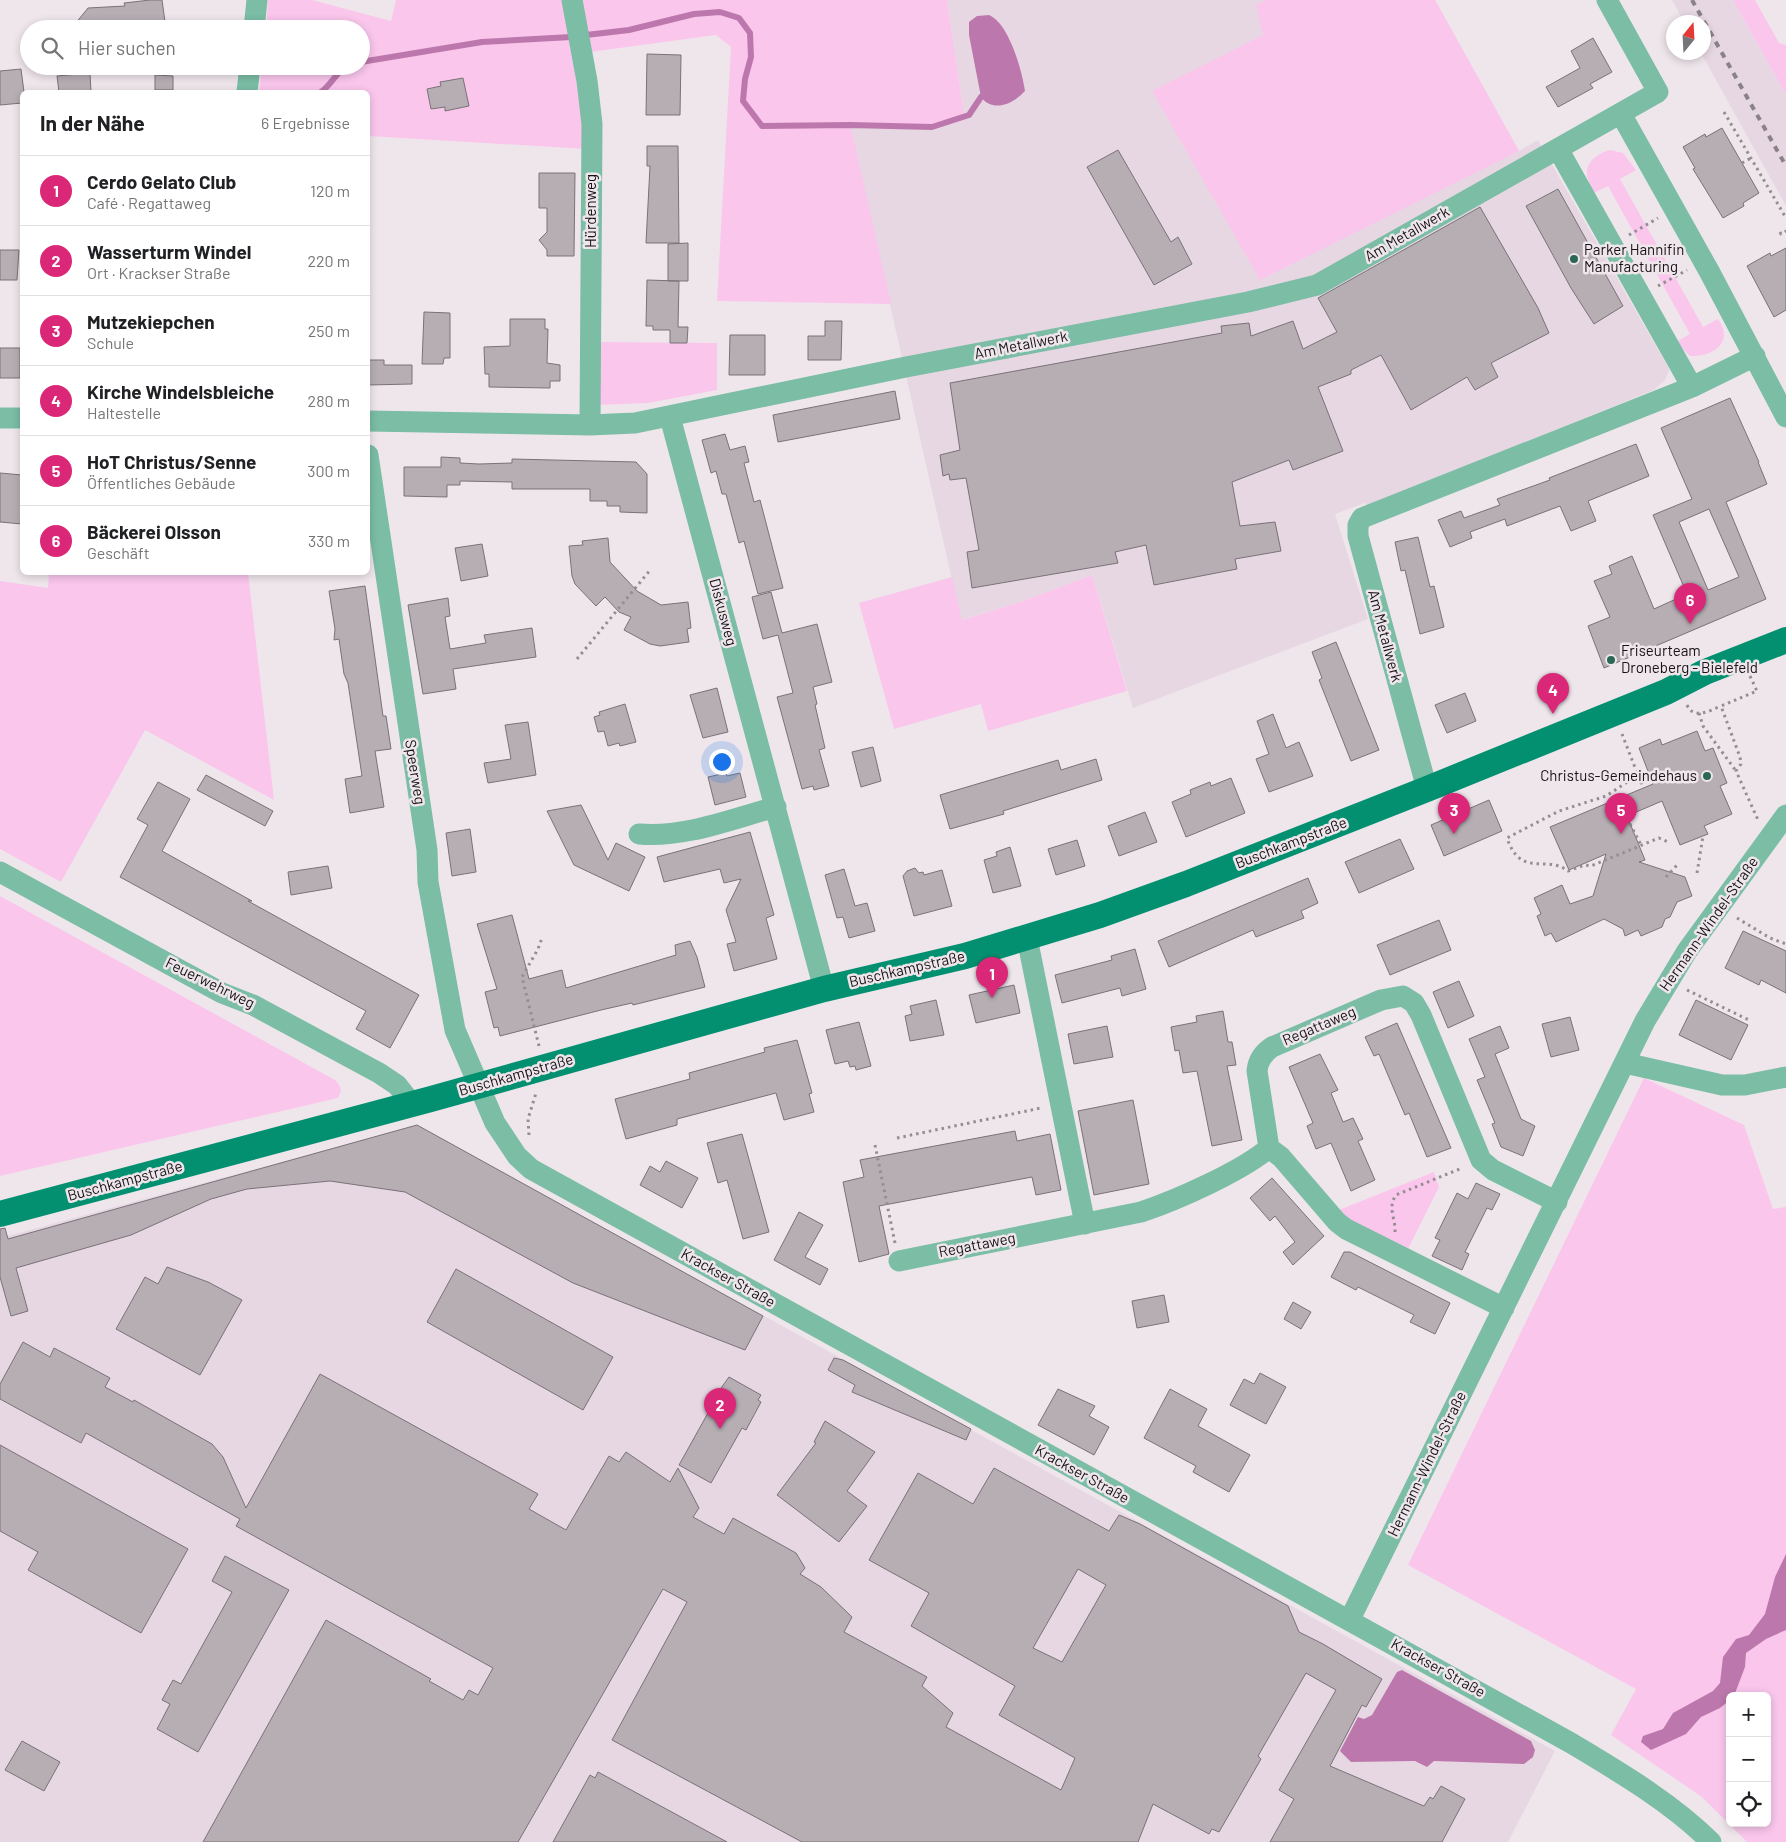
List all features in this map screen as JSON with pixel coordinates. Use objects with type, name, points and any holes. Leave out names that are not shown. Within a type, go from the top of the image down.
[{"type":"main road","name":"Buschkampstraße","points":[[0,1214],[412,1104],[824,989],[965,956],[1028,938],[1186,884],[1614,713],[1679,686],[1705,672],[1786,640]]},
{"type":"street","points":[[255,20],[257,0]]},
{"type":"street","name":"Hürdenweg","points":[[572,0],[591,110],[590,424]]},
{"type":"street","name":"Am Metallwerk","points":[[670,417],[906,367],[1248,302],[1317,285],[1658,92],[1607,0]]},
{"type":"street","points":[[247,90],[249,75]]},
{"type":"street","points":[[1621,114],[1755,356],[1786,417]]},
{"type":"street","points":[[1558,149],[1692,386]]},
{"type":"street","name":"Am Metallwerk","points":[[1427,789],[1358,536],[1358,525],[1362,518],[1692,386],[1755,356]]},
{"type":"street","points":[[370,421],[590,424],[635,423],[670,417]]},
{"type":"street","name":"Diskusweg","points":[[670,417],[824,989]]},
{"type":"street","points":[[0,418],[20,418]]},
{"type":"street","name":"Speerweg","points":[[370,467],[427,850],[429,890],[455,1030],[478,1085]]},
{"type":"street","points":[[639,834],[662,835],[688,831],[776,807]]},
{"type":"street","name":"Hermann-Windel-Straße","points":[[1350,1619],[1625,1063],[1668,982],[1719,907],[1780,824]]},
{"type":"street","name":"Feuerwehrweg","points":[[0,872],[222,993],[254,1005],[379,1073],[397,1085],[412,1104]]},
{"type":"street","points":[[1028,938],[1085,1224]]},
{"type":"street","name":"Regattaweg","points":[[899,1261],[1085,1224],[1158,1206],[1247,1164],[1269,1148],[1258,1071],[1258,1064],[1266,1051],[1381,1000],[1403,996],[1414,1004],[1421,1015],[1481,1160]]},
{"type":"street","points":[[1625,1063],[1727,1085],[1745,1085],[1786,1077]]},
{"type":"street","name":"Krackser Straße","points":[[478,1085],[495,1123],[507,1143],[531,1169],[1135,1504],[1350,1619],[1612,1767],[1699,1830],[1711,1842]]},
{"type":"street","points":[[1269,1148],[1276,1152],[1337,1222],[1346,1229],[1504,1308]]},
{"type":"street","points":[[1481,1160],[1493,1170],[1557,1202]]},
{"type":"path","points":[[1724,112],[1786,218]]},
{"type":"path","points":[[1742,163],[1751,158]]},
{"type":"path","points":[[1634,232],[1646,224]]},
{"type":"path","points":[[1780,232],[1781,234],[1786,231]]},
{"type":"path","points":[[1662,283],[1675,276]]},
{"type":"path","points":[[578,659],[651,569]]},
{"type":"path","points":[[1679,686],[1690,711],[1699,713],[1757,691],[1742,658]]},
{"type":"path","points":[[1721,706],[1740,757],[1741,764],[1736,771]]},
{"type":"path","points":[[1614,713],[1641,782],[1651,779]]},
{"type":"path","points":[[1699,713],[1703,726],[1736,771],[1759,822],[1780,824]]},
{"type":"path","points":[[1638,774],[1606,796],[1551,815],[1507,838],[1512,851],[1530,864],[1562,866],[1568,871],[1585,864],[1591,866],[1659,838],[1668,842]]},
{"type":"path","points":[[1551,815],[1554,820]]},
{"type":"path","points":[[1630,824],[1641,845]]},
{"type":"path","points":[[1697,874],[1703,836]]},
{"type":"path","points":[[1666,877],[1678,864]]},
{"type":"path","points":[[1719,907],[1770,938],[1786,944]]},
{"type":"path","points":[[542,938],[522,977],[544,1066]]},
{"type":"path","points":[[1668,982],[1749,1020]]},
{"type":"path","points":[[897,1138],[1061,1104]]},
{"type":"path","points":[[875,1145],[899,1261]]},
{"type":"path","points":[[1388,1250],[1395,1233],[1396,1224],[1391,1202],[1396,1196],[1481,1160]]},
{"type":"shaded area","points":[[268,0],[312,0],[391,21],[396,0],[565,0],[586,149],[370,136],[370,90],[259,90],[261,75],[370,75],[370,20],[267,20]]},
{"type":"shaded area","points":[[582,0],[947,0],[965,120],[932,129],[851,127],[891,304],[717,301],[731,47],[716,35],[590,52]]},
{"type":"shaded area","points":[[947,0],[1435,0],[1519,151],[1538,140],[1668,367],[1669,371],[1665,380],[1654,390],[1367,506],[1365,503],[1335,514],[1368,619],[1133,708],[1092,575],[1023,601],[961,620],[850,127],[932,129],[965,120]]},
{"type":"shaded area","points":[[1265,0],[1435,0],[1519,151],[1260,280],[1152,91],[1263,35],[1256,5]]},
{"type":"shaded area","points":[[1672,0],[1733,0],[1786,95],[1786,206],[1705,60],[1711,60],[1711,15],[1680,15]]},
{"type":"shaded area","points":[[1733,0],[1755,0],[1779,43],[1786,45],[1786,95]]},
{"type":"shaded area","points":[[989,15],[1003,27],[1008,37],[1018,60],[1025,91],[1015,100],[997,106],[991,105],[981,97],[969,35],[969,22],[977,16]]},
{"type":"shaded area","points":[[1610,150],[1623,153],[1636,170],[1620,179],[1703,327],[1718,319],[1723,328],[1722,342],[1713,351],[1698,356],[1690,356],[1676,342],[1690,334],[1608,186],[1594,193],[1587,176],[1587,169],[1591,161],[1598,155]]},
{"type":"shaded area","points":[[597,342],[717,343],[717,390],[648,403],[597,405]]},
{"type":"shaded area","points":[[49,575],[248,575],[274,800],[145,730],[61,882],[0,849],[0,581],[48,588]]},
{"type":"shaded area","points":[[1092,575],[1127,691],[988,731],[981,704],[894,729],[859,603],[952,577],[962,620],[1023,601]]},
{"type":"shaded area","points":[[0,896],[335,1080],[341,1089],[338,1098],[0,1176]]},
{"type":"shaded area","points":[[1644,1078],[1744,1125],[1773,1209],[1786,1207],[1786,1842],[1747,1842],[1732,1827],[1771,1827],[1771,1692],[1726,1692],[1726,1821],[1702,1797],[1611,1735],[1636,1689],[1408,1565]]},
{"type":"shaded area","points":[[417,1125],[1555,1751],[1508,1842],[0,1842],[0,1238]]},
{"type":"shaded area","points":[[1434,1172],[1439,1187],[1407,1251],[1354,1225],[1339,1210]]},
{"type":"shaded area","points":[[1786,1554],[1786,1630],[1766,1639],[1746,1653],[1745,1667],[1736,1692],[1726,1692],[1726,1703],[1701,1717],[1686,1734],[1651,1750],[1641,1742],[1643,1736],[1663,1729],[1673,1713],[1713,1691],[1720,1683],[1723,1657],[1736,1639],[1749,1635],[1765,1614],[1775,1577]]},
{"type":"shaded area","points":[[1402,1670],[1531,1741],[1535,1750],[1533,1757],[1524,1764],[1434,1761],[1427,1767],[1415,1761],[1351,1762],[1340,1751],[1358,1717],[1364,1719],[1372,1715],[1397,1672]]},
{"type":"building","points":[[162,0],[165,20],[78,20],[88,8],[125,6],[124,3]]},
{"type":"building","points":[[1593,38],[1612,72],[1590,84],[1593,88],[1558,107],[1546,87],[1580,68],[1571,51]]},
{"type":"building","points":[[647,54],[681,55],[680,115],[646,115]]},
{"type":"building","points":[[20,69],[24,90],[20,90],[20,103],[0,105],[0,71]]},
{"type":"building","points":[[90,75],[91,90],[59,90],[57,76]]},
{"type":"building","points":[[155,75],[173,76],[173,90],[155,90]]},
{"type":"building","points":[[463,78],[469,106],[445,111],[445,107],[431,109],[427,89],[441,86],[440,82]]},
{"type":"building","points":[[1722,128],[1759,193],[1743,203],[1744,206],[1723,218],[1693,169],[1695,168],[1683,147],[1705,134],[1706,137]]},
{"type":"building","points":[[647,146],[678,146],[679,243],[646,243],[650,166],[647,166]]},
{"type":"building","points":[[1118,150],[1171,242],[1178,237],[1192,264],[1154,285],[1087,167]]},
{"type":"building","points":[[539,173],[575,173],[574,256],[547,256],[547,250],[539,240],[547,232],[547,208],[539,208]]},
{"type":"building","points":[[1558,189],[1623,306],[1594,324],[1571,288],[1526,206]]},
{"type":"building","points":[[1480,207],[1538,308],[1549,333],[1491,363],[1498,377],[1475,390],[1467,377],[1411,410],[1381,355],[1351,370],[1351,374],[1318,387],[1343,451],[1293,470],[1289,460],[1232,482],[1240,526],[1275,522],[1281,551],[1235,559],[1237,569],[1154,585],[1146,545],[1115,552],[1118,563],[972,588],[967,552],[979,550],[966,478],[950,480],[949,474],[943,476],[940,455],[960,450],[950,383],[1222,333],[1221,326],[1249,323],[1251,336],[1293,321],[1303,349],[1337,332],[1318,298]]},
{"type":"building","points":[[688,243],[688,281],[668,281],[668,244]]},
{"type":"building","points":[[1786,248],[1786,310],[1774,317],[1747,266],[1770,253],[1771,256]]},
{"type":"building","points":[[0,250],[19,250],[17,280],[0,280]]},
{"type":"building","points":[[647,280],[679,281],[678,327],[688,327],[687,343],[670,343],[670,330],[653,330],[653,326],[646,326]]},
{"type":"building","points":[[424,312],[450,313],[450,358],[444,358],[443,364],[422,364]]},
{"type":"building","points":[[510,319],[545,319],[545,329],[548,329],[547,363],[560,365],[560,381],[550,381],[550,388],[489,387],[489,374],[485,374],[484,347],[510,346]]},
{"type":"building","points":[[825,321],[842,321],[841,360],[808,360],[808,336],[825,336]]},
{"type":"building","points":[[730,335],[765,335],[765,375],[729,375]]},
{"type":"building","points":[[0,348],[20,348],[20,378],[0,378]]},
{"type":"building","points":[[370,360],[384,360],[384,365],[412,365],[412,384],[370,385]]},
{"type":"building","points":[[895,391],[900,419],[778,442],[773,415]]},
{"type":"building","points":[[1730,398],[1767,484],[1726,502],[1766,599],[1604,668],[1588,626],[1610,617],[1594,581],[1612,574],[1609,566],[1632,556],[1654,609],[1687,594],[1653,515],[1692,499],[1661,428]],"holes":[[[1709,509],[1739,577],[1708,590],[1679,522]]]},
{"type":"building","points":[[725,434],[730,450],[745,446],[749,462],[744,463],[754,502],[760,500],[783,588],[758,594],[744,541],[739,543],[726,494],[722,494],[716,471],[711,473],[702,440]]},
{"type":"building","points":[[1636,444],[1649,476],[1588,501],[1596,521],[1571,531],[1560,506],[1507,526],[1505,519],[1470,532],[1472,538],[1450,547],[1438,520],[1461,511],[1464,518],[1500,505],[1497,499],[1550,480],[1549,478]]},
{"type":"building","points":[[441,457],[460,458],[460,463],[479,464],[512,463],[512,459],[636,462],[647,474],[647,513],[620,512],[620,506],[607,506],[607,501],[590,501],[590,489],[512,489],[512,482],[460,481],[460,485],[447,485],[447,497],[404,496],[404,467],[441,467]]},
{"type":"building","points":[[0,473],[20,475],[20,524],[0,522]]},
{"type":"building","points":[[1418,537],[1430,587],[1434,586],[1444,627],[1420,634],[1405,570],[1401,571],[1395,542]]},
{"type":"building","points":[[608,538],[610,562],[637,591],[661,605],[688,602],[691,628],[687,629],[689,642],[660,646],[650,644],[624,630],[631,617],[619,612],[605,597],[596,606],[575,584],[572,576],[569,546],[583,545],[582,541]]},
{"type":"building","points":[[482,544],[488,576],[461,581],[455,548]]},
{"type":"building","points":[[365,586],[383,716],[386,716],[391,749],[375,751],[384,807],[350,813],[345,779],[362,776],[348,683],[344,674],[339,639],[334,640],[335,629],[329,591]]},
{"type":"building","points":[[771,592],[782,633],[817,624],[832,682],[813,687],[817,704],[815,705],[825,748],[819,750],[829,786],[814,790],[813,786],[802,789],[777,697],[793,693],[778,635],[763,639],[752,597]]},
{"type":"building","points":[[448,598],[450,616],[445,617],[450,649],[486,643],[484,635],[532,628],[536,657],[453,669],[456,689],[423,694],[408,605]]},
{"type":"building","points":[[1336,642],[1379,750],[1351,761],[1319,680],[1322,678],[1312,652]]},
{"type":"building","points":[[717,688],[728,732],[703,738],[690,695]]},
{"type":"building","points":[[1465,693],[1476,721],[1447,733],[1435,705]]},
{"type":"building","points":[[625,704],[636,742],[620,746],[619,743],[608,746],[604,731],[598,732],[594,717],[600,715],[599,712]]},
{"type":"building","points":[[1273,714],[1286,748],[1299,742],[1313,776],[1269,792],[1256,759],[1269,754],[1257,721]]},
{"type":"building","points":[[528,722],[536,775],[488,783],[484,763],[511,759],[505,725]]},
{"type":"building","points":[[1697,731],[1705,751],[1713,748],[1727,783],[1720,786],[1732,814],[1704,826],[1708,834],[1680,845],[1662,801],[1627,816],[1645,860],[1639,862],[1685,877],[1692,896],[1677,902],[1670,917],[1665,919],[1662,927],[1641,936],[1638,930],[1625,936],[1623,929],[1604,919],[1556,942],[1551,933],[1545,936],[1537,916],[1541,914],[1534,898],[1562,885],[1570,904],[1593,896],[1606,854],[1569,870],[1550,827],[1653,784],[1639,748],[1660,739],[1662,745]]},
{"type":"building","points":[[873,747],[881,781],[861,787],[852,752]]},
{"type":"building","points":[[1096,759],[1102,780],[1003,811],[1004,814],[950,829],[940,795],[1058,760],[1061,770]]},
{"type":"building","points":[[726,773],[727,776],[740,773],[746,797],[715,805],[708,777]]},
{"type":"building","points":[[206,775],[273,811],[265,826],[197,790]]},
{"type":"building","points":[[1231,778],[1245,813],[1186,837],[1172,802],[1191,794],[1190,790],[1210,782],[1211,786]]},
{"type":"building","points":[[158,782],[190,799],[162,851],[252,901],[248,901],[419,995],[390,1048],[356,1029],[366,1011],[120,877],[148,825],[137,819]]},
{"type":"building","points":[[1489,800],[1502,831],[1444,856],[1431,825]]},
{"type":"building","points":[[581,805],[608,860],[616,843],[645,857],[629,891],[574,865],[547,811]]},
{"type":"building","points":[[1145,812],[1157,842],[1119,856],[1108,826]]},
{"type":"building","points":[[470,829],[476,872],[452,876],[446,833]]},
{"type":"building","points":[[750,832],[774,915],[766,918],[777,959],[734,971],[727,944],[736,942],[726,910],[741,879],[724,883],[720,869],[664,882],[657,857]]},
{"type":"building","points":[[1400,839],[1414,869],[1359,893],[1345,862]]},
{"type":"building","points":[[1077,840],[1085,866],[1056,875],[1048,849]]},
{"type":"building","points":[[1010,847],[1021,886],[993,893],[984,860],[997,856],[996,852]]},
{"type":"building","points":[[328,866],[332,888],[291,895],[288,872]]},
{"type":"building","points":[[915,868],[919,873],[923,872],[924,875],[942,870],[952,906],[914,916],[903,876],[907,871]]},
{"type":"building","points":[[844,869],[855,906],[867,903],[875,931],[849,938],[843,917],[837,918],[825,875]]},
{"type":"building","points":[[1308,878],[1318,903],[1301,911],[1304,918],[1256,937],[1253,930],[1169,967],[1158,941]]},
{"type":"building","points":[[512,915],[529,979],[562,970],[566,988],[676,955],[675,945],[690,941],[697,957],[705,987],[633,1005],[632,1003],[601,1010],[500,1036],[498,1027],[494,1028],[485,992],[497,989],[477,924]]},
{"type":"building","points":[[1439,920],[1451,950],[1390,975],[1377,945]]},
{"type":"building","points":[[1743,931],[1786,951],[1786,993],[1761,980],[1759,985],[1725,968]]},
{"type":"building","points":[[1135,949],[1146,989],[1122,996],[1120,988],[1062,1003],[1055,975],[1112,960],[1111,956]]},
{"type":"building","points":[[1459,981],[1474,1016],[1448,1028],[1433,992]]},
{"type":"building","points":[[1014,985],[1020,1013],[976,1023],[969,995]]},
{"type":"building","points":[[936,1000],[944,1035],[910,1041],[905,1016],[912,1014],[910,1006]]},
{"type":"building","points":[[1696,1000],[1748,1025],[1731,1060],[1679,1035]]},
{"type":"building","points":[[1223,1011],[1228,1042],[1232,1042],[1236,1065],[1227,1066],[1242,1140],[1212,1146],[1197,1071],[1183,1073],[1179,1050],[1175,1051],[1171,1027],[1197,1022],[1196,1016]]},
{"type":"building","points":[[1570,1017],[1579,1050],[1551,1057],[1542,1024]]},
{"type":"building","points":[[859,1022],[871,1066],[856,1070],[855,1066],[850,1067],[848,1061],[835,1064],[826,1030]]},
{"type":"building","points":[[1397,1023],[1451,1148],[1427,1157],[1409,1113],[1405,1115],[1379,1054],[1374,1056],[1365,1037]]},
{"type":"building","points":[[1107,1026],[1113,1057],[1074,1064],[1068,1034]]},
{"type":"building","points":[[1500,1026],[1509,1048],[1495,1054],[1521,1119],[1535,1126],[1523,1156],[1501,1147],[1492,1124],[1495,1123],[1477,1080],[1485,1077],[1469,1039]]},
{"type":"building","points":[[797,1040],[812,1093],[809,1094],[814,1112],[784,1120],[776,1093],[677,1119],[677,1125],[626,1139],[615,1099],[690,1079],[689,1073],[765,1052],[764,1048]]},
{"type":"building","points":[[1320,1054],[1338,1090],[1331,1093],[1343,1122],[1353,1118],[1363,1139],[1358,1141],[1375,1180],[1351,1191],[1331,1143],[1316,1149],[1307,1126],[1313,1123],[1289,1067]]},
{"type":"building","points":[[1133,1100],[1149,1184],[1094,1195],[1078,1111]]},
{"type":"building","points":[[417,1125],[763,1316],[745,1350],[573,1283],[405,1192],[330,1181],[247,1189],[211,1199],[131,1235],[16,1268],[28,1311],[11,1316],[0,1277],[0,1229],[5,1228],[8,1239]]},
{"type":"building","points":[[1015,1131],[1017,1141],[1050,1134],[1061,1190],[1036,1195],[1032,1177],[879,1206],[889,1254],[859,1262],[843,1182],[864,1177],[860,1160]]},
{"type":"building","points":[[742,1134],[769,1232],[743,1239],[727,1180],[718,1183],[707,1143]]},
{"type":"building","points":[[666,1161],[698,1178],[682,1208],[640,1185],[650,1166],[660,1172]]},
{"type":"building","points":[[1272,1178],[1324,1236],[1293,1265],[1283,1252],[1295,1242],[1275,1216],[1270,1221],[1250,1198]]},
{"type":"building","points":[[1476,1183],[1500,1194],[1492,1210],[1487,1208],[1465,1252],[1469,1254],[1462,1270],[1432,1256],[1440,1240],[1435,1238],[1457,1193],[1468,1199]]},
{"type":"building","points":[[799,1212],[823,1225],[805,1257],[828,1269],[820,1285],[774,1260]]},
{"type":"building","points":[[1344,1252],[1350,1252],[1450,1303],[1435,1334],[1410,1322],[1414,1315],[1358,1287],[1356,1290],[1331,1277]]},
{"type":"building","points":[[167,1267],[208,1282],[242,1300],[200,1375],[116,1329],[145,1277],[158,1284]]},
{"type":"building","points":[[456,1269],[613,1357],[583,1410],[427,1322]]},
{"type":"building","points":[[1164,1295],[1169,1322],[1137,1328],[1132,1301]]},
{"type":"building","points":[[1293,1302],[1311,1312],[1301,1329],[1284,1319]]},
{"type":"building","points":[[23,1342],[50,1357],[54,1348],[110,1378],[105,1387],[133,1402],[134,1400],[212,1444],[223,1457],[246,1508],[320,1374],[538,1494],[529,1509],[566,1530],[609,1456],[619,1462],[626,1452],[670,1482],[678,1468],[699,1508],[693,1517],[724,1534],[733,1518],[796,1553],[805,1568],[800,1574],[821,1587],[852,1617],[844,1632],[927,1677],[922,1686],[953,1713],[946,1727],[1061,1790],[1075,1758],[999,1715],[1015,1686],[911,1626],[929,1593],[869,1560],[918,1473],[973,1504],[994,1468],[1109,1531],[1119,1515],[1140,1524],[1288,1606],[1299,1632],[1382,1679],[1366,1707],[1362,1705],[1330,1766],[1424,1806],[1430,1797],[1433,1799],[1441,1786],[1465,1799],[1442,1842],[1270,1842],[1294,1799],[1279,1790],[1336,1690],[1306,1673],[1258,1756],[1261,1759],[1219,1832],[1212,1829],[1209,1834],[1153,1804],[1138,1842],[802,1842],[612,1740],[687,1602],[663,1589],[518,1842],[203,1842],[326,1620],[431,1679],[429,1681],[463,1700],[469,1690],[478,1695],[493,1668],[236,1526],[240,1519],[86,1433],[81,1443],[0,1399],[0,1384]],"holes":[[[1078,1569],[1106,1585],[1062,1662],[1033,1648]]]},
{"type":"building","points":[[834,1358],[843,1360],[971,1429],[966,1440],[852,1392],[855,1385],[828,1370]]},
{"type":"building","points":[[1260,1373],[1286,1387],[1266,1424],[1230,1405],[1244,1379],[1254,1384]]},
{"type":"building","points":[[729,1377],[761,1395],[758,1400],[761,1402],[746,1430],[742,1428],[711,1483],[679,1465],[713,1404],[716,1395]]},
{"type":"building","points":[[1058,1389],[1095,1406],[1089,1416],[1109,1427],[1094,1455],[1038,1425]]},
{"type":"building","points":[[1170,1389],[1207,1409],[1198,1426],[1250,1455],[1229,1492],[1193,1472],[1196,1466],[1144,1438]]},
{"type":"building","points":[[825,1421],[875,1452],[847,1491],[867,1506],[839,1542],[777,1495],[816,1443],[814,1442]]},
{"type":"building","points":[[0,1445],[188,1549],[141,1633],[28,1570],[38,1552],[0,1531]]},
{"type":"building","points":[[225,1556],[289,1590],[198,1752],[157,1729],[170,1704],[162,1700],[173,1680],[181,1684],[232,1592],[212,1581]]},
{"type":"building","points":[[22,1741],[60,1762],[44,1791],[5,1770]]},
{"type":"building","points":[[598,1772],[727,1842],[553,1842],[590,1775],[595,1778]]},
{"type":"waterway","points":[[586,35],[629,30],[694,14],[720,12],[739,18],[750,33],[751,57],[745,79],[743,101],[762,126],[850,125],[932,127],[969,115],[981,97]]},
{"type":"waterway","points":[[370,61],[482,42],[571,37]]},
{"type":"waterway","points":[[323,90],[337,75]]},
{"type":"railway","points":[[1692,0],[1786,166]]},
{"type":"place","name":"Parker Hannifin Manufacturing","points":[[1574,259]]},
{"type":"place","name":"Bäckerei Olsson","points":[[1690,624]]},
{"type":"place","name":"Friseurteam Droneberg - Bielefeld","points":[[1611,660]]},
{"type":"place","name":"Kirche Windelsbleiche","points":[[1553,714]]},
{"type":"place","name":"Christus-Gemeindehaus","points":[[1707,776]]},
{"type":"place","name":"Mutzekiepchen","points":[[1454,834]]},
{"type":"place","name":"HoT Christus/Senne","points":[[1621,834]]},
{"type":"place","name":"Cerdo Gelato Club","points":[[992,998]]},
{"type":"place","name":"Wasserturm Windel","points":[[720,1429]]}]
